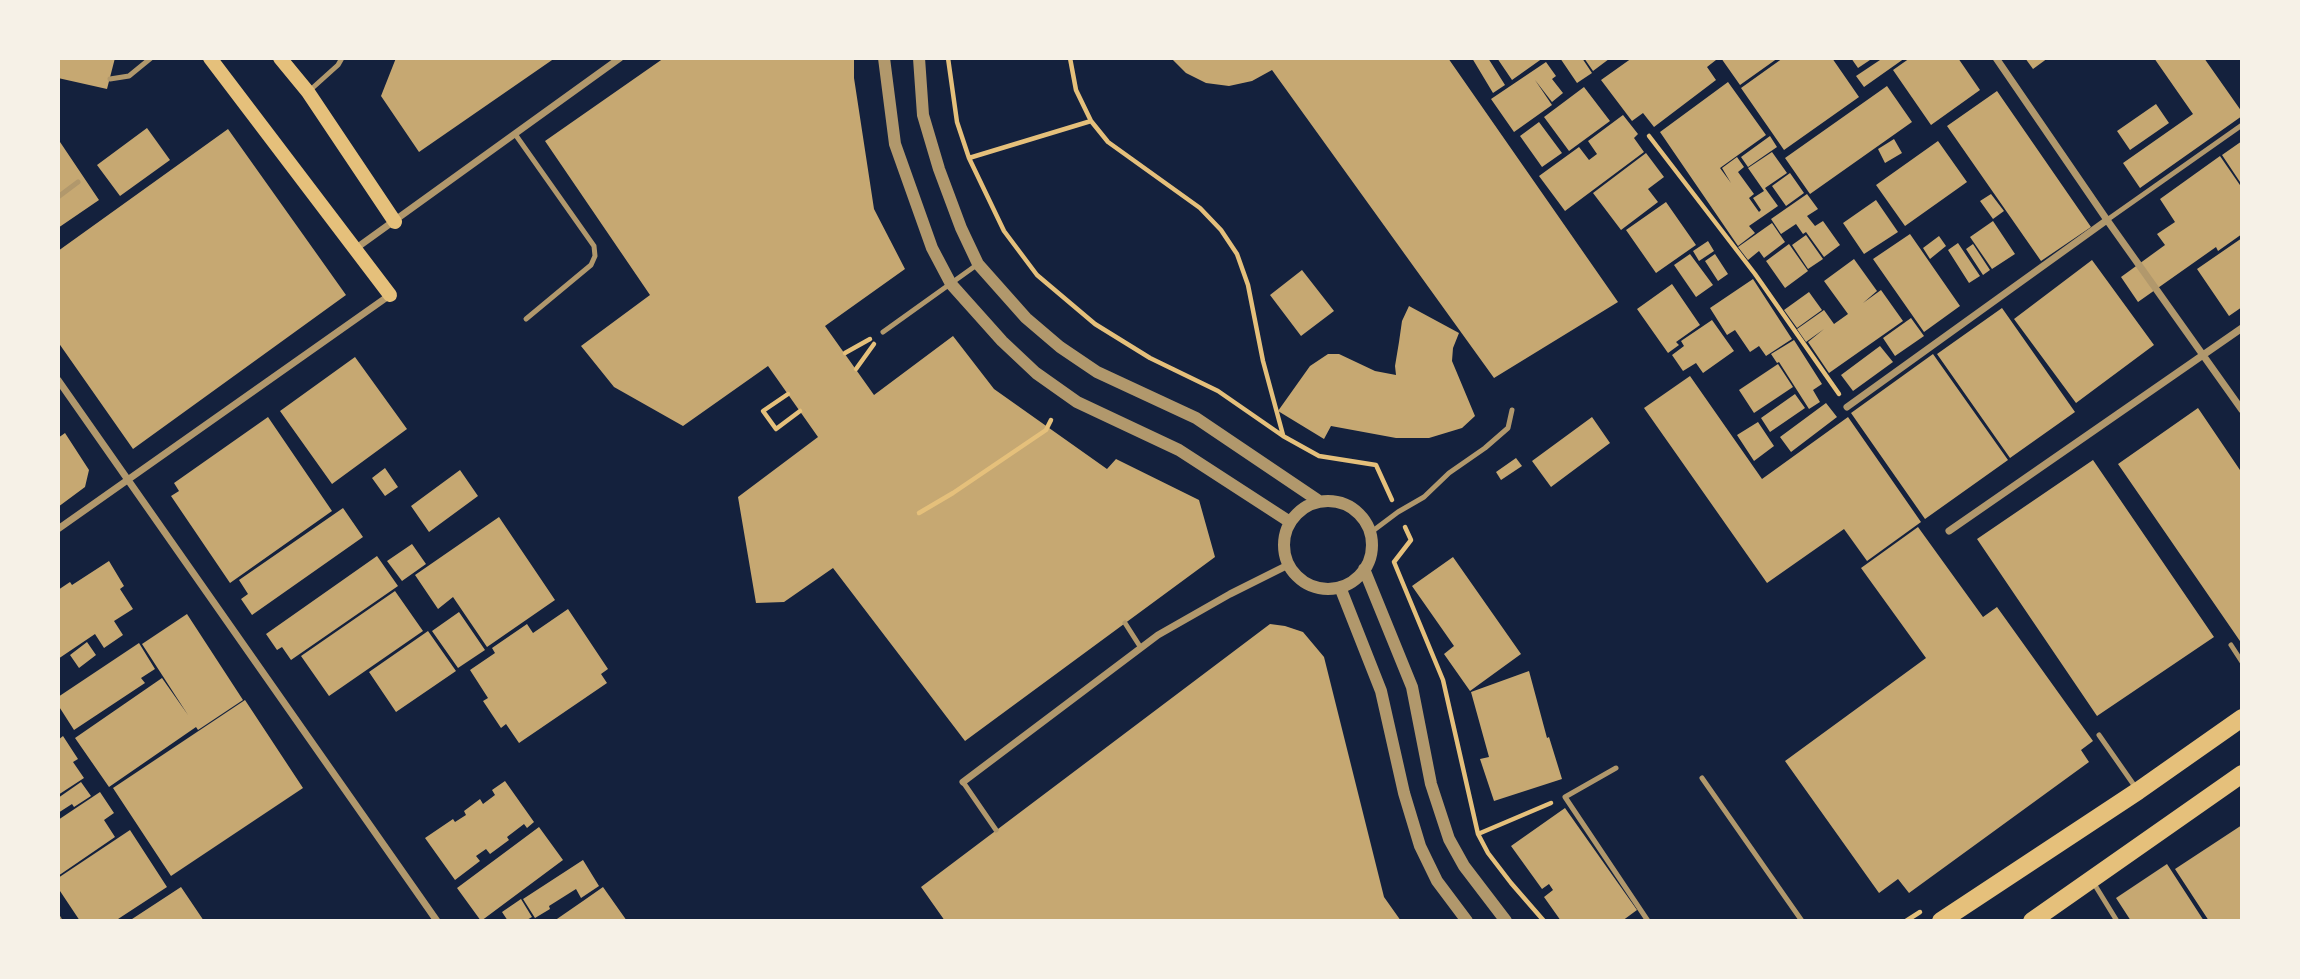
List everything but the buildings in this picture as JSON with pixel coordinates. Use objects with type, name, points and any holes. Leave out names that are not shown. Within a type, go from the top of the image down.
[{"type":"main road","points":[[210,58],[390,295]]},
{"type":"main road","points":[[280,58],[308,92],[395,222]]},
{"type":"main road","points":[[1941,921],[2138,791],[2242,718]]},
{"type":"main road","points":[[2032,921],[2242,774]]},
{"type":"street","points":[[355,249],[620,58]]},
{"type":"street","points":[[884,58],[895,144],[932,248],[951,284],[1002,341],[1036,373],[1067,395],[1179,450],[1290,522]]},
{"type":"street","points":[[919,58],[923,115],[961,228],[978,264],[1026,318],[1060,347],[1097,373],[1196,418],[1320,501]]},
{"type":"street","points":[[1996,58],[2242,410]]},
{"type":"street","points":[[1847,407],[2107,220]]},
{"type":"street","points":[[58,529],[390,295]]},
{"type":"street","points":[[1949,531],[2242,328]]},
{"type":"street","points":[[58,380],[436,921]]},
{"type":"street","points":[[1333,500],[1356,511],[1365,521],[1370,533],[1372,545],[1364,569],[1350,583],[1340,587],[1325,589],[1310,585],[1297,577],[1288,565],[1283,543],[1290,522],[1308,505],[1320,501],[1333,500]]},
{"type":"street","points":[[963,782],[1158,635],[1288,565]]},
{"type":"street","points":[[1364,569],[1412,687],[1431,784],[1450,839],[1464,866],[1506,921]]},
{"type":"street","points":[[1340,587],[1381,691],[1404,793],[1420,846],[1437,881],[1467,921]]},
{"type":"lane","points":[[110,79],[129,76],[151,58]]},
{"type":"lane","points":[[308,92],[338,65],[342,58]]},
{"type":"lane","points":[[2107,220],[2242,125]]},
{"type":"lane","points":[[515,134],[594,246],[595,256],[591,265],[526,319]]},
{"type":"lane","points":[[58,197],[79,182]]},
{"type":"lane","points":[[883,332],[978,264]]},
{"type":"lane","points":[[1370,533],[1424,497],[1449,473],[1485,448],[1508,428],[1512,410]]},
{"type":"lane","points":[[1125,623],[1141,648]]},
{"type":"lane","points":[[2231,645],[2242,663]]},
{"type":"lane","points":[[2099,735],[2138,791]]},
{"type":"lane","points":[[1616,768],[1565,797],[1647,921]]},
{"type":"lane","points":[[1702,778],[1801,921]]},
{"type":"lane","points":[[963,782],[996,830]]},
{"type":"lane","points":[[2091,880],[2117,921]]},
{"type":"path","points":[[948,58],[957,122],[969,158],[1004,231],[1037,275],[1095,324],[1150,358],[1218,391],[1283,436],[1319,456],[1376,465],[1411,540],[1394,562],[1443,680],[1478,834],[1488,853],[1544,921]]},
{"type":"path","points":[[1070,58],[1076,90],[1091,121],[1108,142],[1200,208],[1221,230],[1237,254],[1248,285],[1263,361],[1283,436]]},
{"type":"path","points":[[969,158],[1091,121]]},
{"type":"path","points":[[1649,136],[1755,274],[1847,407]]},
{"type":"path","points":[[845,353],[883,332]]},
{"type":"path","points":[[856,369],[883,332]]},
{"type":"path","points":[[788,394],[763,411],[776,429],[800,411]]},
{"type":"path","points":[[919,513],[1046,430],[1051,420]]},
{"type":"path","points":[[1478,834],[1565,797]]}]
